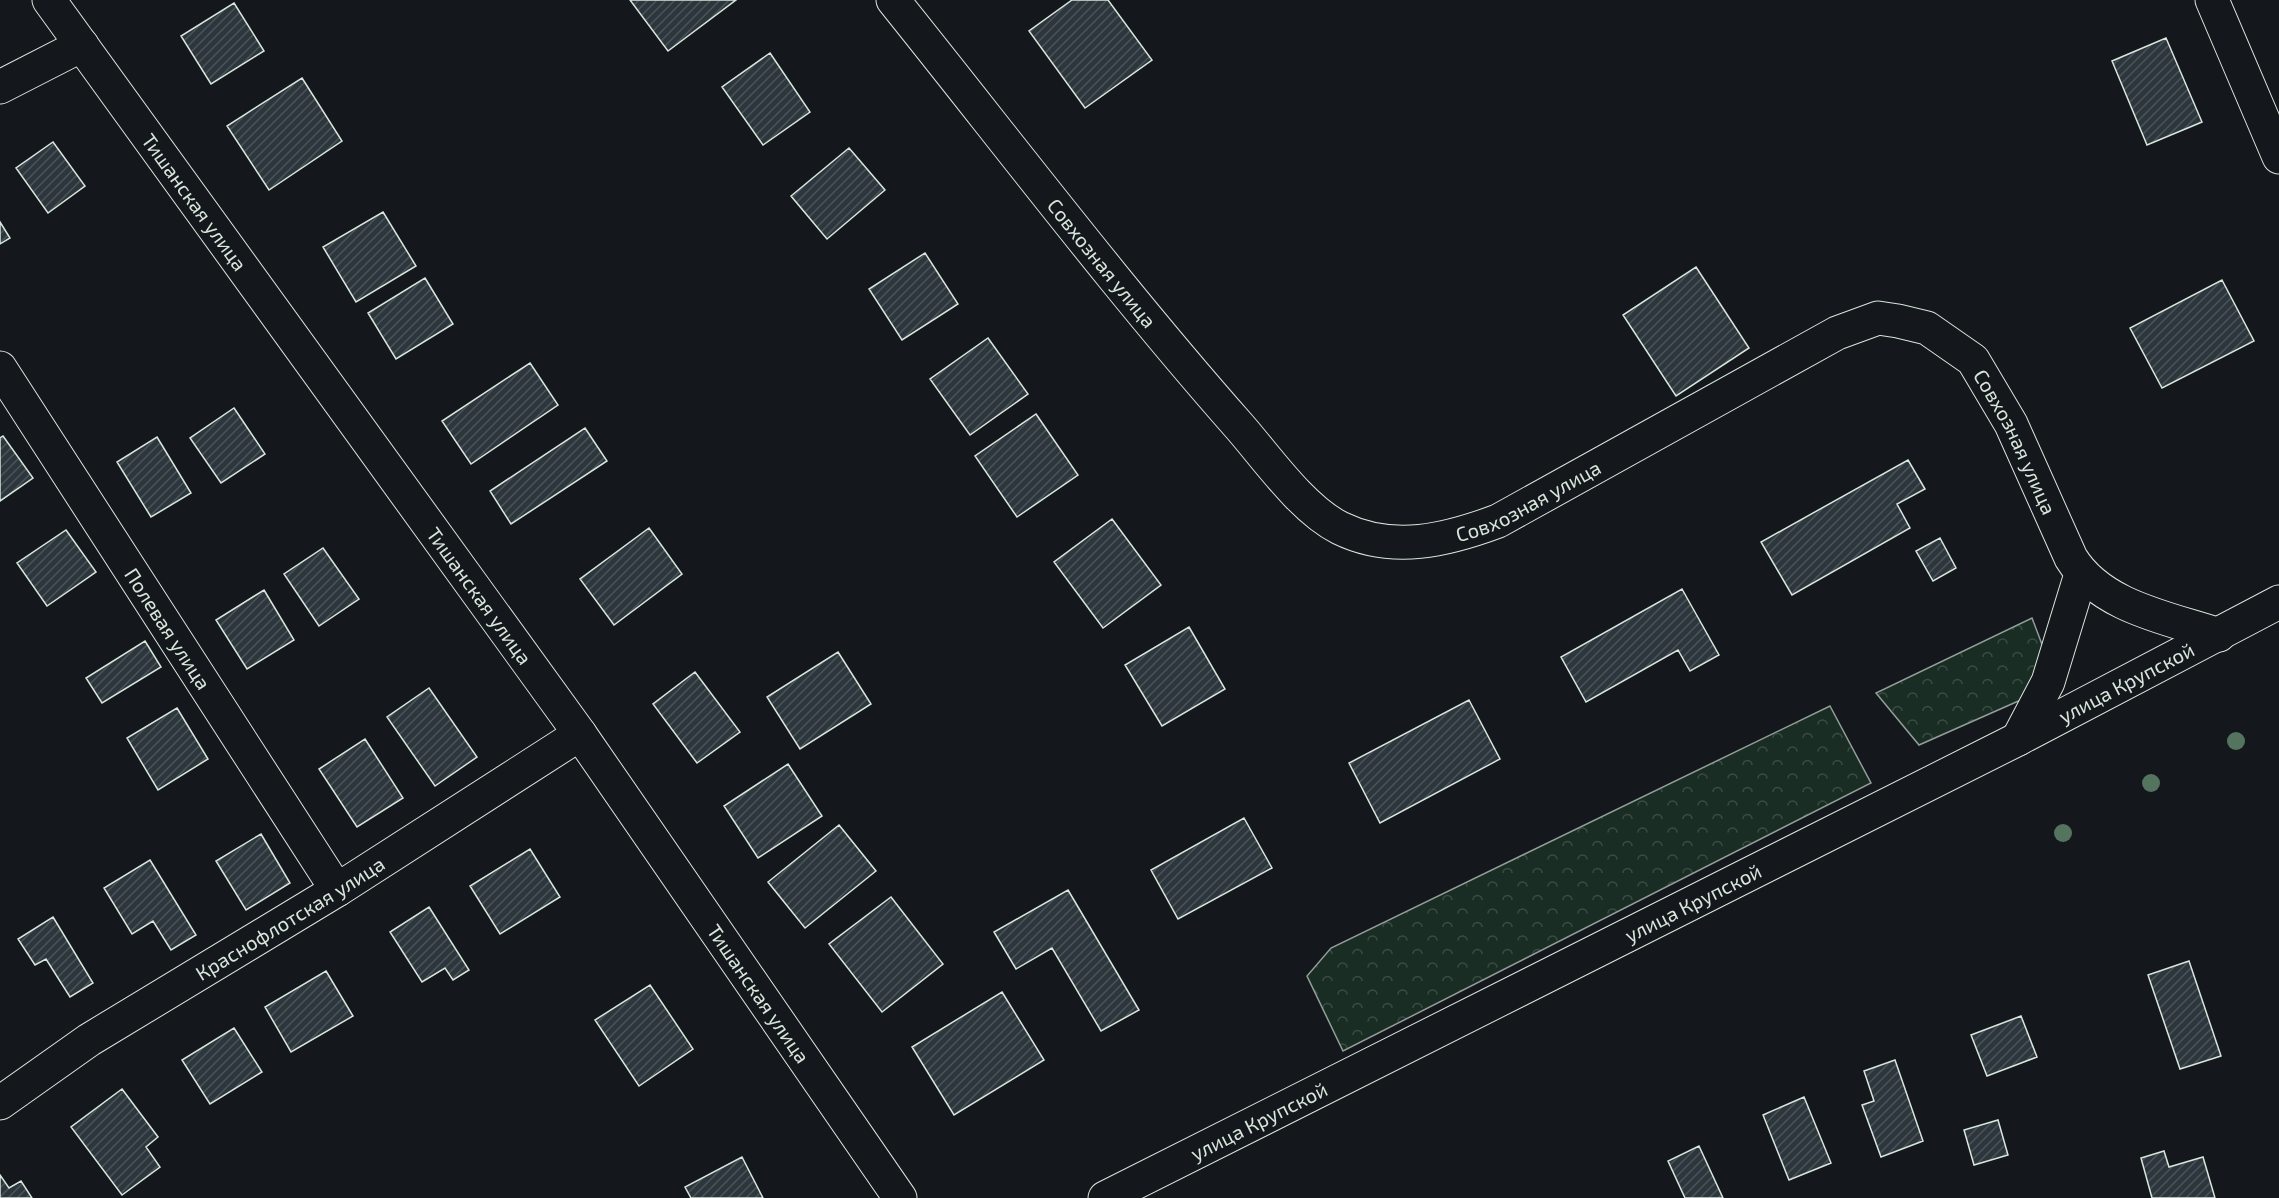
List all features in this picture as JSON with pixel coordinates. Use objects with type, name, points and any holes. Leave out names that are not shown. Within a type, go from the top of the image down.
[{"type":"street","name":"Тишанская улица","points":[[49,0],[580,734],[900,1198]]},
{"type":"street","name":"Совхозная улица","points":[[893,0],[1198,380],[1312,509],[1340,528],[1376,538],[1423,543],[1458,536],[1498,521],[1837,333],[1878,318],[1927,328],[1973,360],[2011,424],[2071,558],[2081,574],[2127,603],[2159,617],[2219,635]]},
{"type":"street","points":[[2212,0],[2279,157]]},
{"type":"street","points":[[0,87],[81,45]]},
{"type":"street","name":"Полевая улица","points":[[0,368],[337,890]]},
{"type":"street","points":[[2018,739],[2049,682],[2081,574]]},
{"type":"street","name":"улица Крупской","points":[[1105,1198],[2018,739],[2279,603]]},
{"type":"street","name":"Краснофлотская улица","points":[[0,1103],[89,1040],[337,890],[580,734]]},
{"type":"green space","points":[[2032,618],[2057,684],[1919,745],[1876,693]]},
{"type":"green space","points":[[1830,706],[1871,783],[1343,1051],[1307,976],[1331,948]]},
{"type":"building","points":[[630,0],[736,0],[668,51]]},
{"type":"building","points":[[1072,0],[1108,0],[1152,60],[1085,108],[1029,31]]},
{"type":"building","points":[[234,3],[264,51],[211,84],[181,36]]},
{"type":"building","points":[[2166,38],[2202,122],[2147,145],[2112,61]]},
{"type":"building","points":[[770,53],[810,112],[763,145],[722,87]]},
{"type":"building","points":[[302,78],[342,141],[269,190],[227,126]]},
{"type":"building","points":[[53,142],[85,186],[48,213],[16,168]]},
{"type":"building","points":[[849,148],[885,190],[827,239],[791,196]]},
{"type":"building","points":[[383,212],[416,266],[356,302],[323,247]]},
{"type":"building","points":[[0,222],[10,238],[0,244]]},
{"type":"building","points":[[925,253],[958,304],[902,340],[869,289]]},
{"type":"building","points":[[1696,267],[1749,348],[1676,396],[1623,315]]},
{"type":"building","points":[[425,278],[453,324],[396,359],[368,313]]},
{"type":"building","points":[[2222,280],[2254,341],[2162,388],[2130,328]]},
{"type":"building","points":[[988,338],[1028,394],[970,435],[930,379]]},
{"type":"building","points":[[530,363],[558,405],[471,464],[442,421]]},
{"type":"building","points":[[234,408],[265,454],[221,483],[190,438]]},
{"type":"building","points":[[1036,414],[1078,475],[1017,517],[975,456]]},
{"type":"building","points":[[585,428],[607,461],[511,524],[490,491]]},
{"type":"building","points":[[3,436],[33,478],[0,501],[0,438]]},
{"type":"building","points":[[157,437],[191,493],[151,517],[117,462]]},
{"type":"building","points":[[1908,460],[1925,489],[1897,504],[1910,528],[1792,595],[1761,542]]},
{"type":"building","points":[[1112,519],[1161,585],[1103,628],[1054,562]]},
{"type":"building","points":[[649,528],[682,574],[614,625],[580,579]]},
{"type":"building","points":[[66,530],[96,572],[47,606],[17,563]]},
{"type":"building","points":[[1940,538],[1956,568],[1933,581],[1916,551]]},
{"type":"building","points":[[323,548],[359,599],[319,626],[284,574]]},
{"type":"building","points":[[1682,589],[1719,655],[1690,671],[1678,650],[1586,702],[1561,657]]},
{"type":"building","points":[[264,590],[294,640],[247,669],[216,620]]},
{"type":"building","points":[[1189,627],[1225,689],[1162,726],[1125,665]]},
{"type":"building","points":[[145,641],[161,667],[102,703],[86,678]]},
{"type":"building","points":[[838,652],[871,704],[800,749],[767,697]]},
{"type":"building","points":[[695,672],[740,732],[697,763],[653,704]]},
{"type":"building","points":[[429,688],[477,757],[435,786],[387,717]]},
{"type":"building","points":[[1469,700],[1500,759],[1380,823],[1349,763]]},
{"type":"building","points":[[177,708],[208,759],[158,790],[127,738]]},
{"type":"building","points":[[365,739],[403,798],[357,827],[319,769]]},
{"type":"building","points":[[788,764],[822,816],[758,858],[724,806]]},
{"type":"building","points":[[1244,818],[1272,868],[1178,919],[1151,870]]},
{"type":"building","points":[[839,825],[876,871],[805,928],[768,882]]},
{"type":"building","points":[[261,834],[290,883],[246,910],[216,861]]},
{"type":"building","points":[[530,849],[560,897],[500,934],[470,886]]},
{"type":"building","points":[[150,860],[196,935],[171,950],[153,921],[132,934],[104,888]]},
{"type":"building","points":[[1068,890],[1139,1010],[1101,1031],[1052,948],[1016,969],[994,932]]},
{"type":"building","points":[[891,897],[943,964],[882,1012],[829,944]]},
{"type":"building","points":[[429,907],[469,970],[453,980],[445,968],[422,982],[390,932]]},
{"type":"building","points":[[53,917],[93,983],[70,997],[46,959],[35,965],[18,939]]},
{"type":"building","points":[[2189,961],[2221,1056],[2180,1069],[2148,975]]},
{"type":"building","points":[[326,971],[353,1016],[291,1052],[265,1007]]},
{"type":"building","points":[[650,985],[693,1049],[639,1086],[595,1020]]},
{"type":"building","points":[[1002,992],[1044,1060],[954,1115],[912,1047]]},
{"type":"building","points":[[2021,1016],[2037,1057],[1987,1076],[1971,1035]]},
{"type":"building","points":[[234,1028],[262,1072],[210,1104],[182,1060]]},
{"type":"building","points":[[1895,1060],[1923,1141],[1881,1157],[1862,1105],[1874,1101],[1864,1071]]},
{"type":"building","points":[[122,1089],[158,1137],[146,1147],[160,1167],[122,1195],[71,1127]]},
{"type":"building","points":[[1804,1097],[1831,1163],[1789,1180],[1763,1115]]},
{"type":"building","points":[[1998,1120],[2008,1155],[1974,1165],[1964,1130]]},
{"type":"building","points":[[1699,1146],[1723,1198],[1685,1198],[1668,1161]]},
{"type":"building","points":[[2164,1151],[2169,1167],[2203,1157],[2215,1198],[2152,1198],[2141,1158]]},
{"type":"building","points":[[742,1157],[763,1198],[691,1198],[685,1187]]},
{"type":"building","points":[[0,1175],[9,1188],[21,1181],[32,1198],[0,1198]]}]
